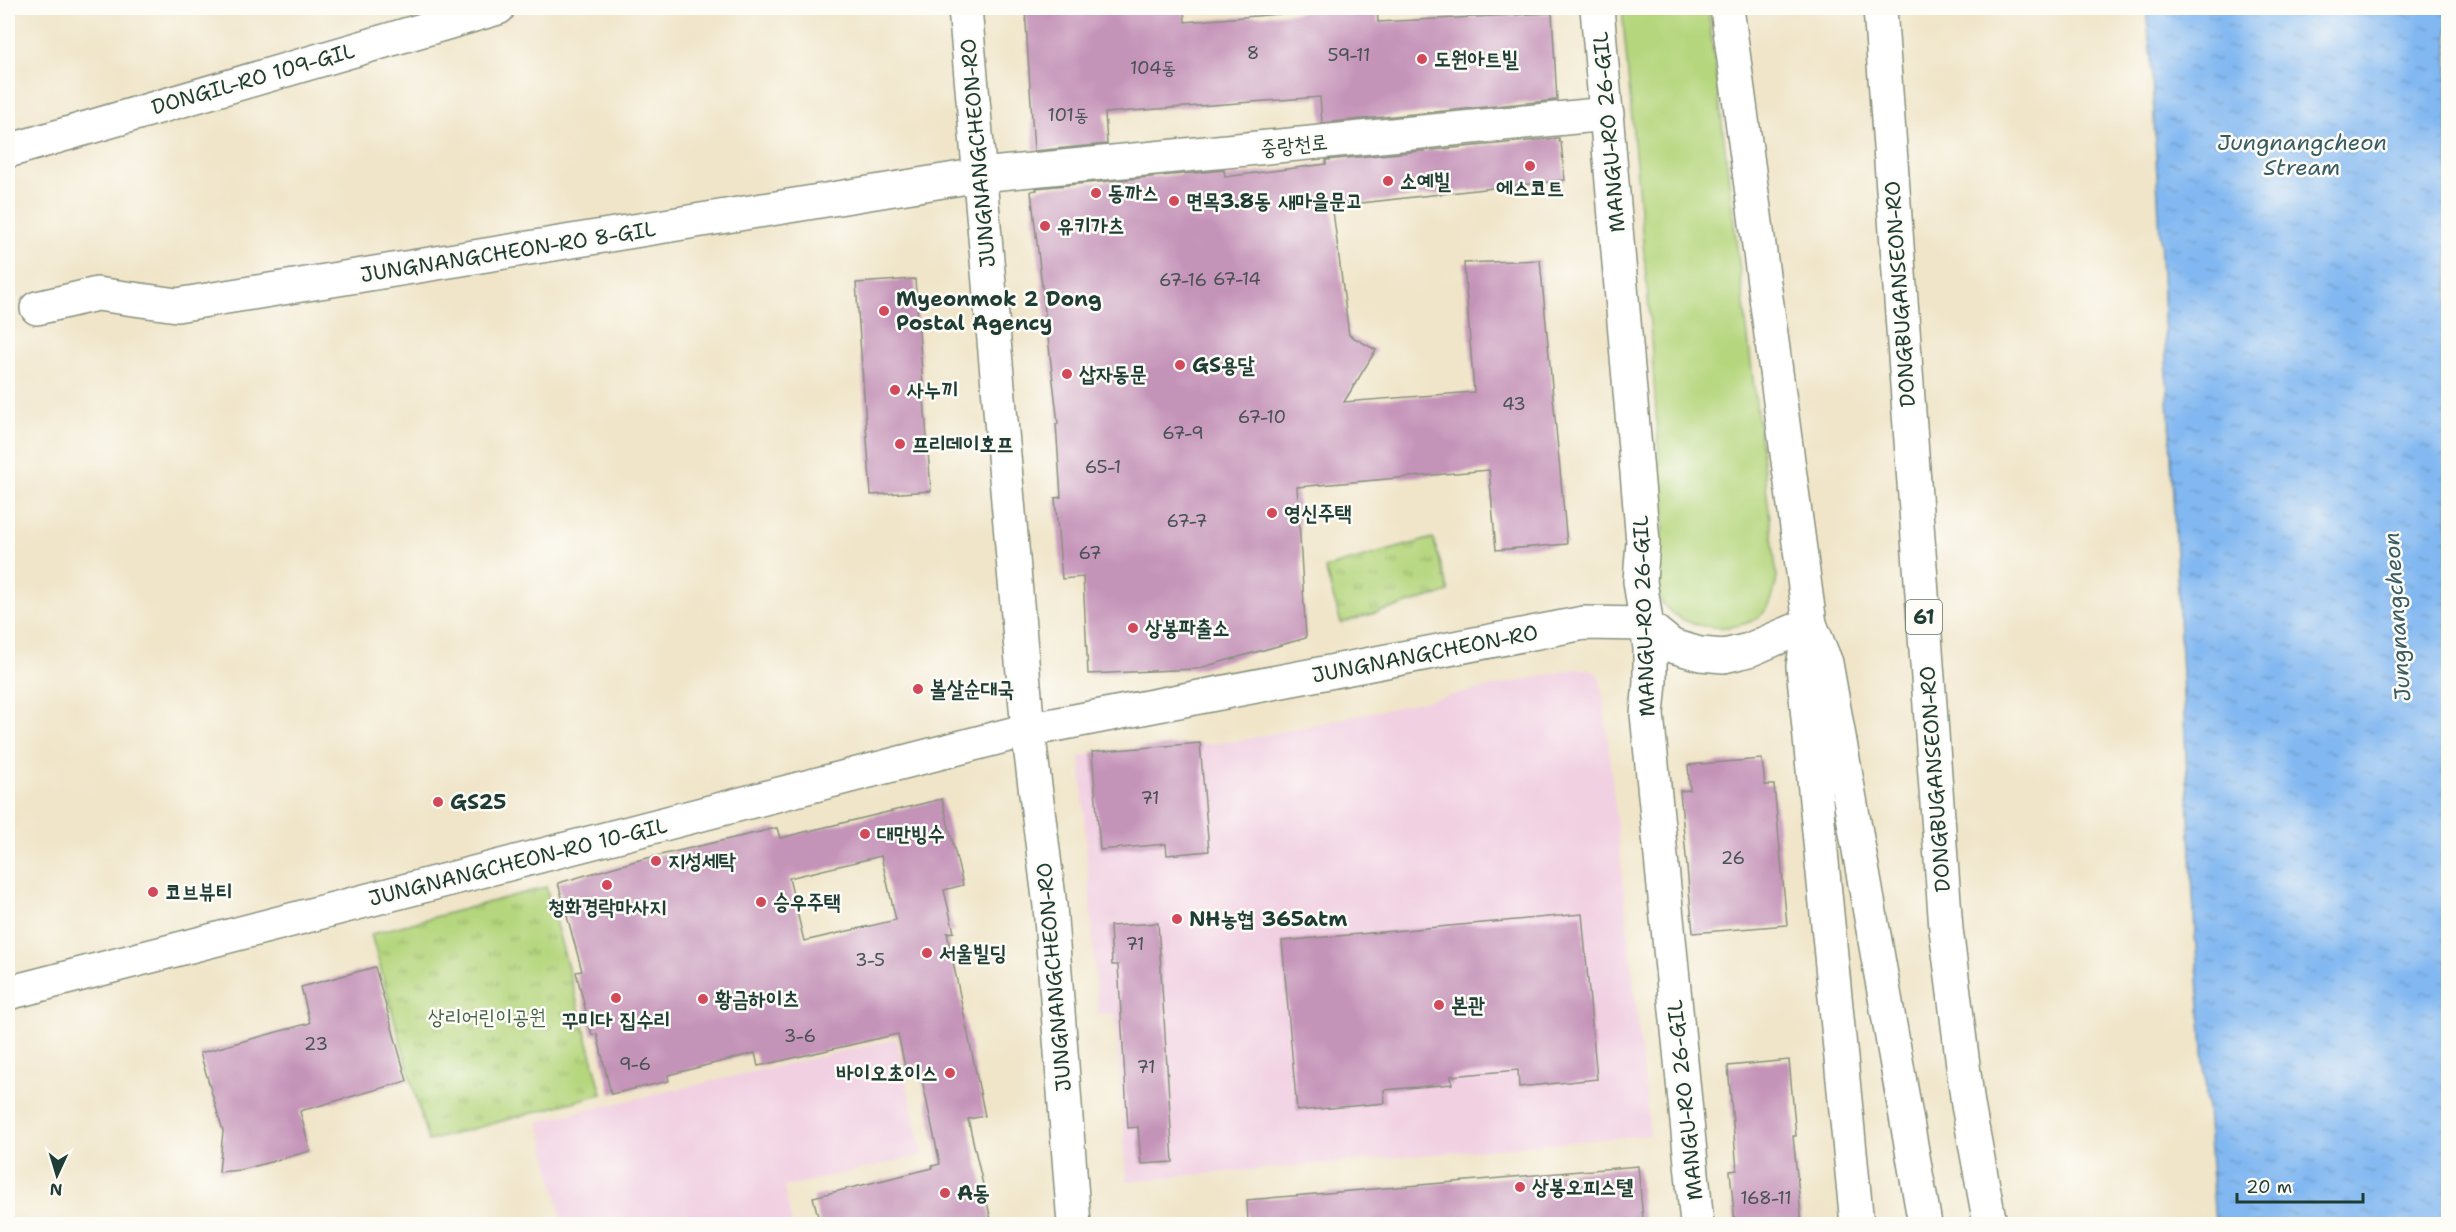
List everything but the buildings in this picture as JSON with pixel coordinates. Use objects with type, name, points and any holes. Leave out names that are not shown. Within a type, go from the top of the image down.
[{"type":"main road","name":"DONGIL-RO 109-GIL","points":[[8,151],[498,8]]},
{"type":"main road","name":"JUNGNANGCHEON-RO","points":[[965,8],[1028,730],[1050,906],[1074,1224]]},
{"type":"main road","name":"MANGU-RO 26-GIL","points":[[1597,8],[1643,542],[1640,581],[1650,648],[1647,714],[1697,1224]]},
{"type":"main road","points":[[1726,8],[1810,624],[1826,663],[1925,1224]]},
{"type":"main road","name":"DONGBUGANSEON-RO","points":[[1880,8],[1946,929],[1968,1105],[1990,1224]]},
{"type":"main road","name":"중랑천로","points":[[980,175],[1607,114]]},
{"type":"main road","name":"JUNGNANGCHEON-RO 8-GIL","points":[[37,308],[98,294],[177,305],[980,175]]},
{"type":"main road","name":"JUNGNANGCHEON-RO","points":[[1028,730],[1584,624],[1645,624]]},
{"type":"main road","points":[[1645,624],[1672,646],[1700,654],[1724,656],[1749,650],[1810,624]]},
{"type":"main road","points":[[1810,624],[1803,666],[1857,1224]]},
{"type":"main road","name":"JUNGNANGCHEON-RO 10-GIL","points":[[8,993],[1028,730]]},
{"type":"shaded area","points":[[1575,669],[1591,669],[1599,676],[1603,695],[1650,1135],[1127,1181],[1115,1013],[1098,1014],[1080,756],[1238,741]]},
{"type":"shaded area","points":[[896,1039],[923,1155],[784,1187],[792,1224],[563,1224],[539,1121]]},
{"type":"green space","points":[[1622,8],[1708,8],[1777,577],[1773,596],[1760,617],[1730,627],[1691,623],[1669,610],[1661,601],[1657,591],[1655,556],[1664,529],[1649,309]]},
{"type":"green space","points":[[1433,538],[1449,592],[1341,623],[1325,568]]},
{"type":"green space","name":"상리어린이공원","points":[[546,887],[602,1094],[428,1141],[371,934]]},
{"type":"water","name":"Jungnangcheon Stream","points":[[2146,8],[2448,8],[2448,1224],[2215,1224],[2195,934],[2151,58]]},
{"type":"place","name":"도원아트빌","points":[[1422,59]]},
{"type":"place","name":"에스코트","points":[[1530,166]]},
{"type":"place","name":"소예빌","points":[[1388,181]]},
{"type":"place","name":"동까스","points":[[1096,193]]},
{"type":"place","name":"면목3.8동 새마을문고","points":[[1174,201]]},
{"type":"place","name":"유키가츠","points":[[1045,226]]},
{"type":"place","name":"Myeonmok 2 Dong Postal Agency","points":[[884,311]]},
{"type":"place","name":"GS용달","points":[[1180,365]]},
{"type":"place","name":"삽자동문","points":[[1067,374]]},
{"type":"place","name":"사누끼","points":[[895,390]]},
{"type":"place","name":"프리데이호프","points":[[900,444]]},
{"type":"place","name":"영신주택","points":[[1272,513]]},
{"type":"place","name":"상봉파출소","points":[[1133,628]]},
{"type":"place","name":"볼살순대국","points":[[918,689]]},
{"type":"place","name":"GS25","points":[[438,802]]},
{"type":"place","name":"대만빙수","points":[[865,834]]},
{"type":"place","name":"지성세탁","points":[[656,861]]},
{"type":"place","name":"청화경락마사지","points":[[607,885]]},
{"type":"place","name":"코브뷰티","points":[[153,892]]},
{"type":"place","name":"승우주택","points":[[761,902]]},
{"type":"place","name":"NH농협 365atm","points":[[1177,919]]},
{"type":"place","name":"서울빌딩","points":[[927,953]]},
{"type":"place","name":"꾸미다 집수리","points":[[616,998]]},
{"type":"place","name":"황금하이츠","points":[[703,999]]},
{"type":"place","name":"본관","points":[[1439,1005]]},
{"type":"place","name":"바이오초이스","points":[[950,1073]]},
{"type":"place","name":"상봉오피스텔","points":[[1520,1187]]},
{"type":"place","name":"A동","points":[[945,1193]]},
{"type":"water label","name":"Jungnangcheon","points":[[2397,617]]}]
